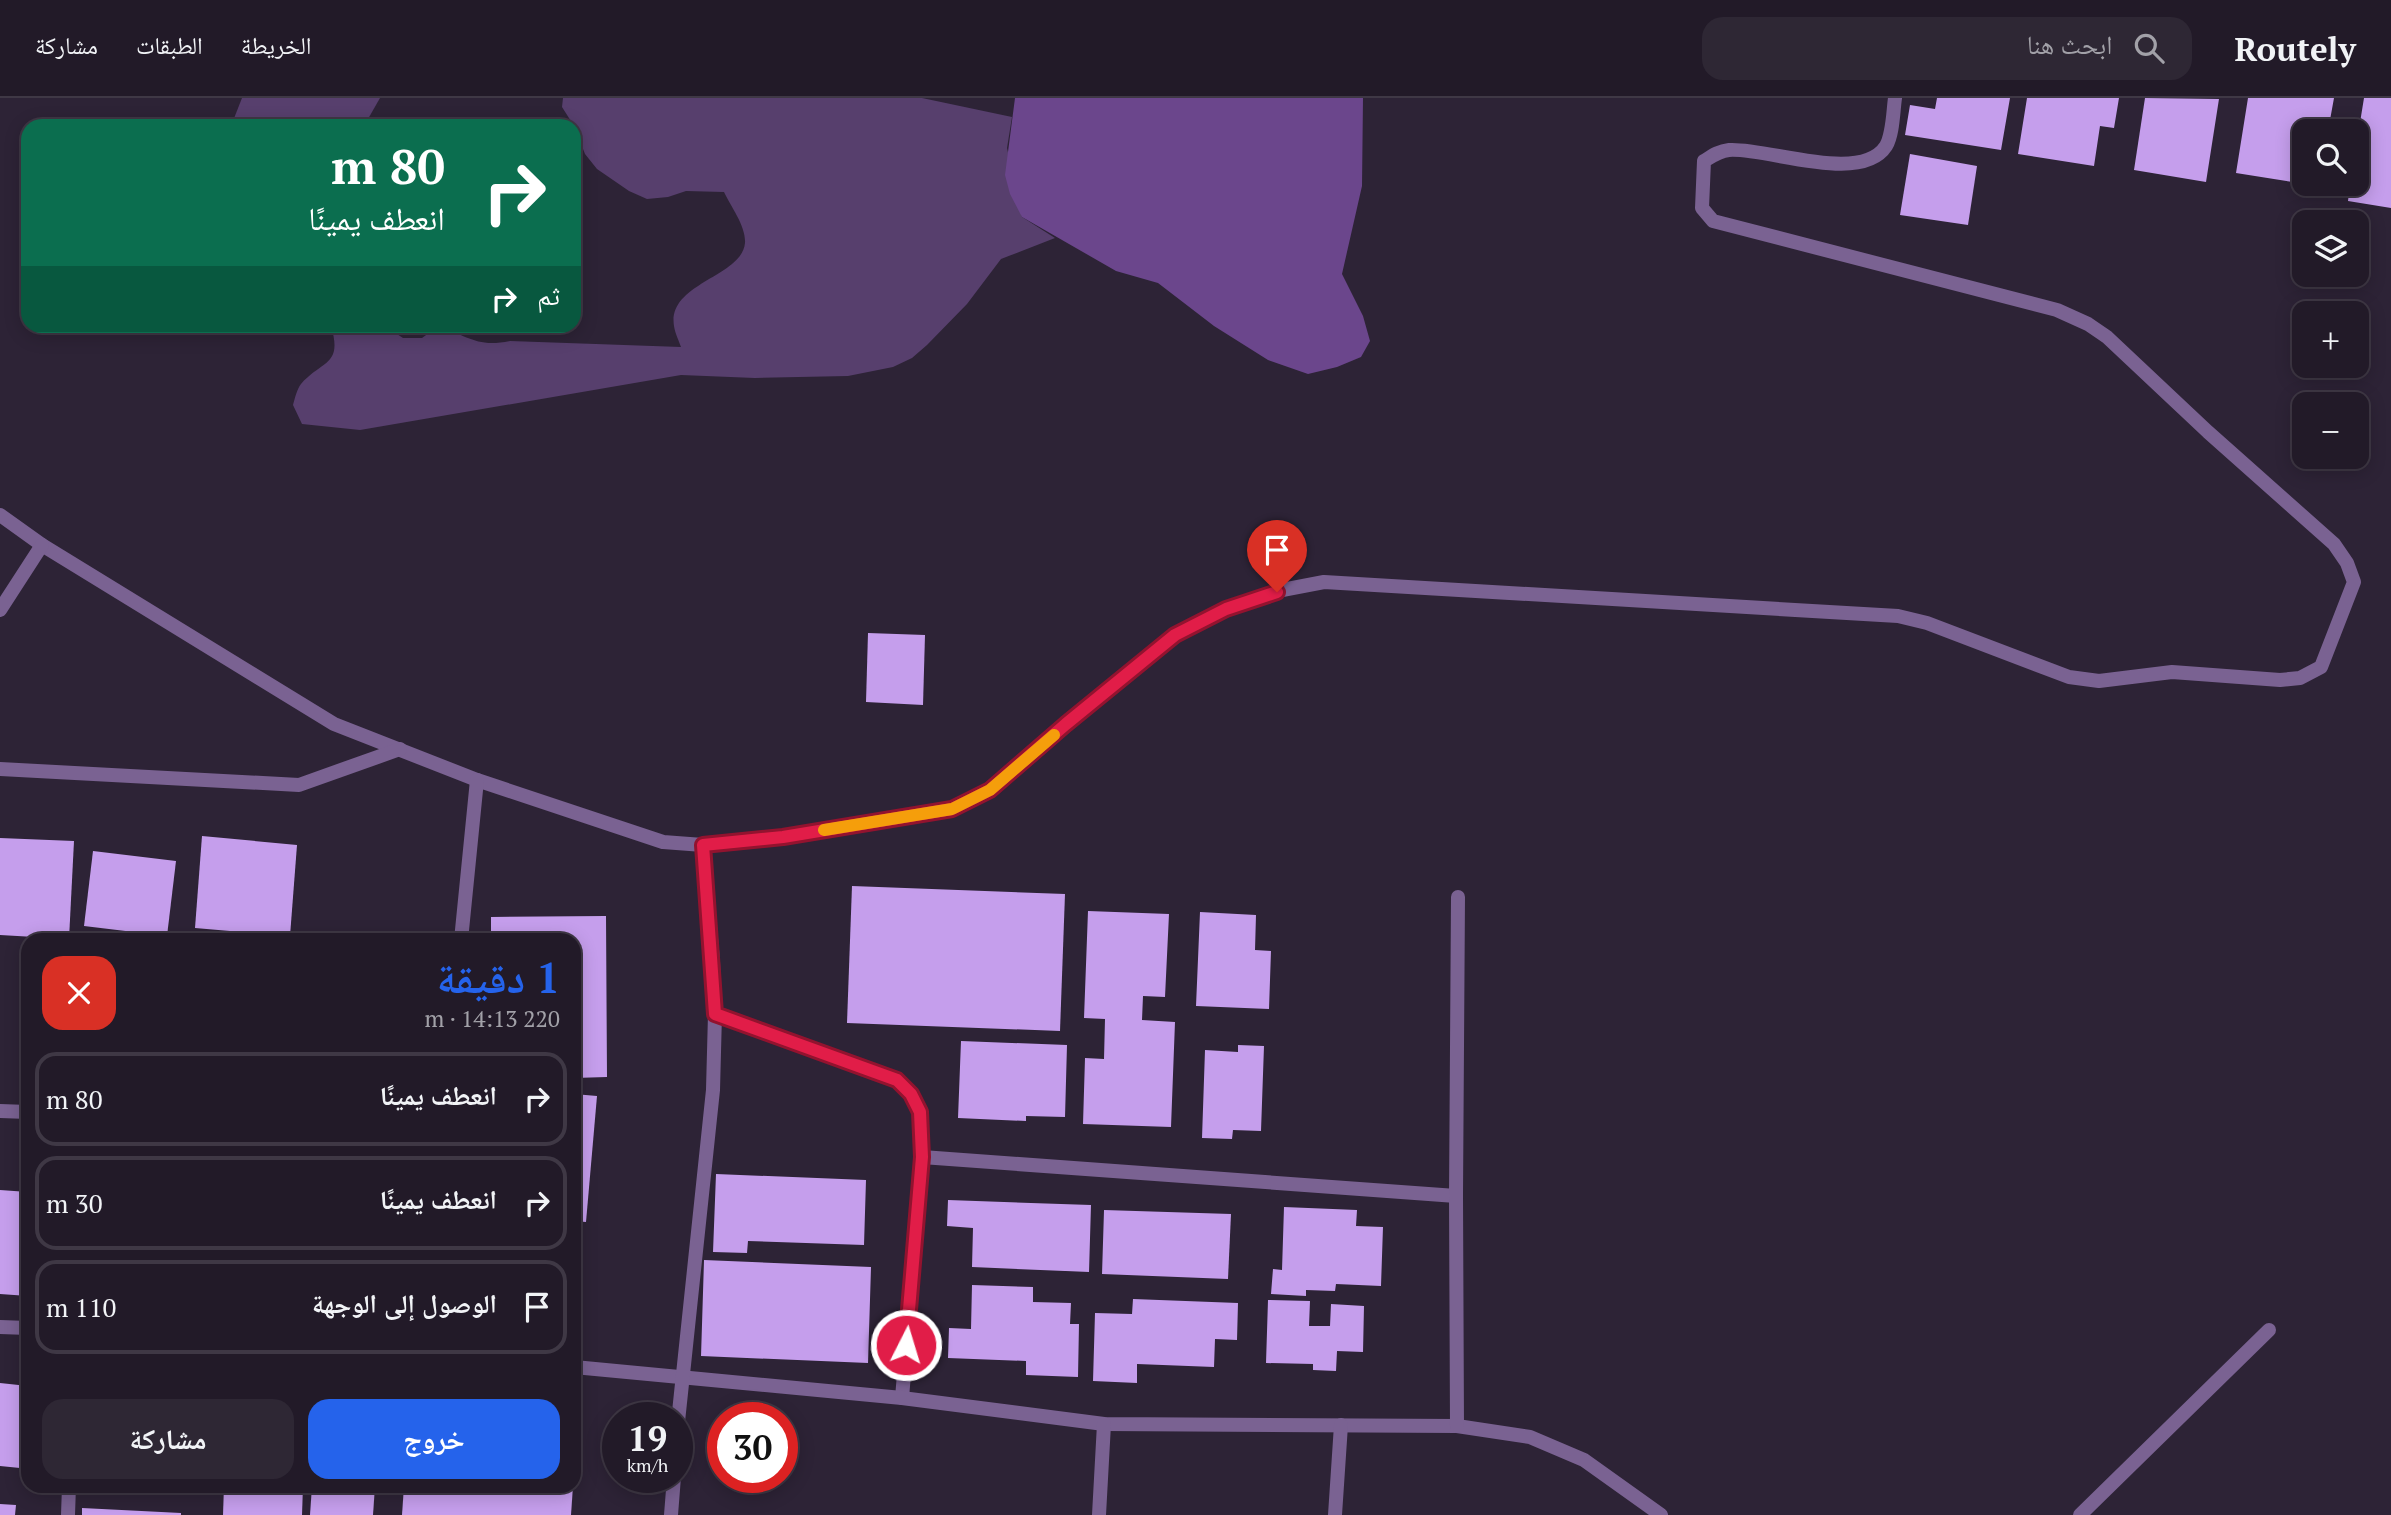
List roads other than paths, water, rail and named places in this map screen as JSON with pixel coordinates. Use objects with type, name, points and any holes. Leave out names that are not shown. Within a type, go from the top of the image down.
[{"type":"street","points":[[0,515],[42,545],[334,724],[477,780],[663,842],[703,845],[783,837],[952,809],[990,790],[1175,635],[1226,609],[1277,592],[1324,582],[1898,617],[1927,623],[2069,677],[2099,681],[2172,672],[2280,680],[2300,678],[2321,667],[2354,582],[2347,563],[2334,544],[2208,432],[2107,337],[2088,324],[2057,310],[1713,221],[1702,208],[1704,161],[1714,154],[1729,150],[1816,162],[1853,164],[1879,154],[1887,144],[1895,98]]},
{"type":"street","points":[[0,610],[42,545]]},
{"type":"street","points":[[0,769],[299,785],[400,749]]},
{"type":"street","points":[[462,933],[477,780]]},
{"type":"street","points":[[679,1402],[713,1090],[715,1014],[703,845]]},
{"type":"street","points":[[1457,1426],[1455,1196],[1458,897]]},
{"type":"street","points":[[715,1014],[897,1080],[911,1094],[920,1112],[922,1157],[902,1398]]},
{"type":"street","points":[[0,1111],[21,1112]]},
{"type":"street","points":[[922,1157],[1455,1196]]},
{"type":"street","points":[[0,1327],[21,1328]]},
{"type":"street","points":[[2090,1512],[2269,1329]]},
{"type":"street","points":[[581,1368],[902,1398],[1104,1424],[1457,1426],[1530,1437],[1584,1460],[1661,1515]]},
{"type":"street","points":[[1100,1515],[1104,1424]]},
{"type":"street","points":[[1335,1515],[1341,1425]]},
{"type":"street","points":[[68,1515],[69,1493]]},
{"type":"street","points":[[671,1515],[673,1493]]}]
